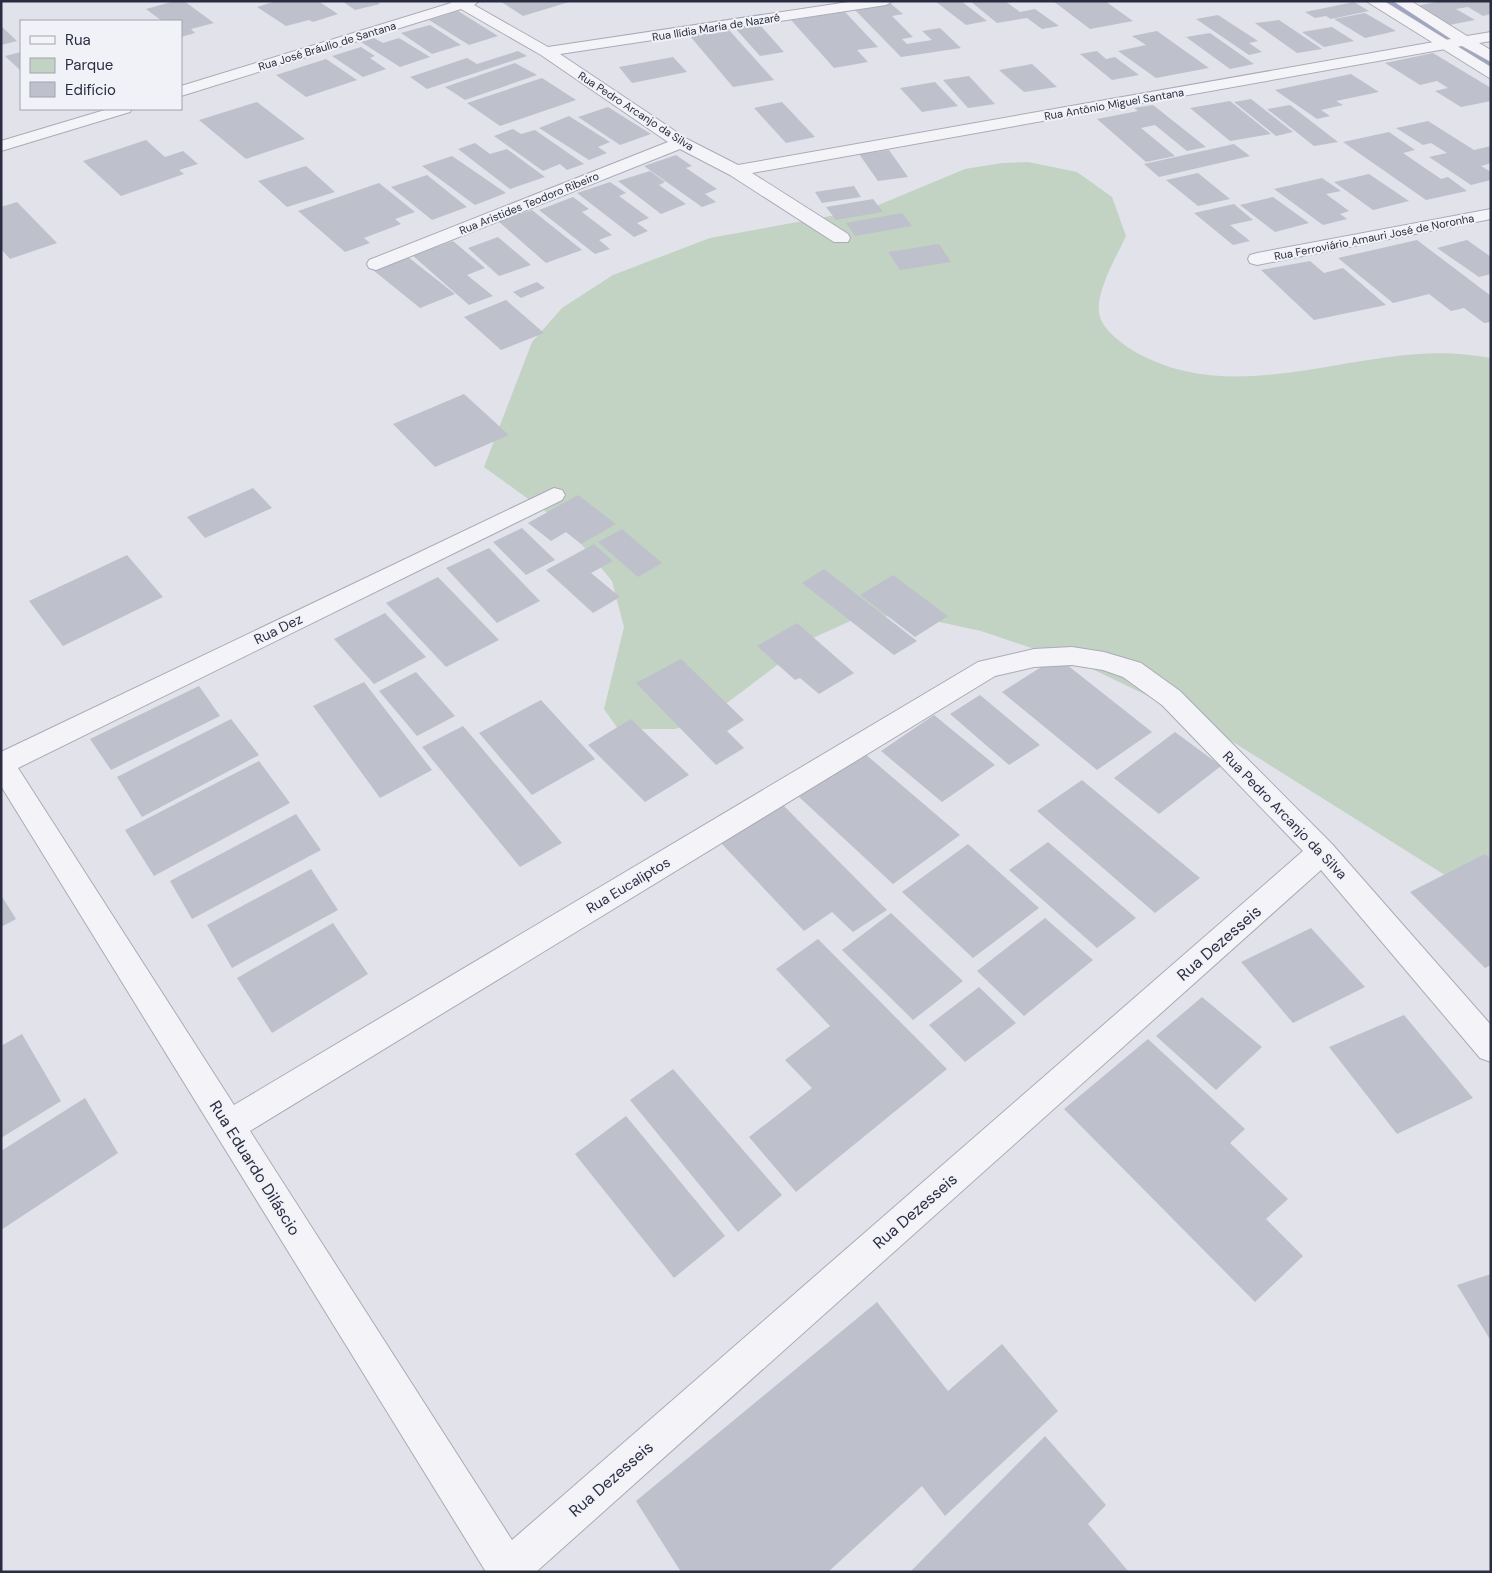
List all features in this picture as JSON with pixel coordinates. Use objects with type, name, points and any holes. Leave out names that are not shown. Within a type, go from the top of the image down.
[{"type":"street","name":"Rua Ilídia Maria de Nazaré","points":[[546,52],[886,1]]},
{"type":"street","points":[[1373,1],[1491,74]]},
{"type":"street","points":[[1400,1],[1491,57]]},
{"type":"street","name":"Rua Pedro Arcanjo da Silva","points":[[464,2],[546,52],[681,142],[736,171],[841,238]]},
{"type":"street","name":"Rua José Bráulio de Santana","points":[[182,91],[464,2]]},
{"type":"street","name":"Rua Antônio Miguel Santana","points":[[736,171],[1491,36]]},
{"type":"street","points":[[1,146],[121,110]]},
{"type":"street","name":"Rua Aristides Teodoro Ribeiro","points":[[376,264],[681,142]]},
{"type":"street","name":"Rua Ferroviário Amauri José de Noronha","points":[[1257,259],[1491,214]]},
{"type":"street","name":"Rua Dez","points":[[2,764],[554,495]]},
{"type":"street","name":"Rua Pedro Arcanjo da Silva","points":[[1034,658],[1072,656],[1104,661],[1132,670],[1172,698],[1322,852],[1491,1048]]},
{"type":"street","name":"Rua Eucaliptos","points":[[228,1126],[987,669],[1034,658]]},
{"type":"street","name":"Rua Eduardo Diláscio","points":[[2,764],[508,1571]]},
{"type":"street","name":"Rua Dezesseis","points":[[508,1571],[1322,852]]},
{"type":"green space","points":[[1028,162],[1077,172],[1112,197],[1126,236],[1103,287],[1099,308],[1100,317],[1110,333],[1137,353],[1171,367],[1205,375],[1241,376],[1276,374],[1419,354],[1473,355],[1491,358],[1491,904],[1198,720],[1088,667],[981,631],[907,615],[857,618],[813,638],[707,718],[675,729],[618,729],[604,709],[624,627],[612,581],[567,527],[484,467],[532,342],[562,308],[613,275],[710,238],[869,209],[965,169],[1002,163]]},
{"type":"building","points":[[175,1],[184,1],[214,23],[191,29],[195,33],[182,37],[182,20],[161,20],[146,9]]},
{"type":"building","points":[[276,1],[318,1],[338,14],[313,22],[309,20],[286,26],[257,7]]},
{"type":"building","points":[[342,1],[377,1],[380,4],[355,10]]},
{"type":"building","points":[[500,1],[569,1],[569,2],[523,16]]},
{"type":"building","points":[[935,1],[961,1],[987,21],[966,25]]},
{"type":"building","points":[[970,1],[1005,1],[1020,12],[1035,9],[1059,26],[1042,29],[1027,18],[997,23]]},
{"type":"building","points":[[1053,1],[1105,1],[1133,21],[1090,29]]},
{"type":"building","points":[[1441,1],[1488,1],[1491,3],[1491,14],[1483,16],[1468,7],[1456,9],[1475,20],[1449,25],[1416,6]]},
{"type":"building","points":[[1354,2],[1369,11],[1331,19],[1326,16],[1315,18],[1305,12]]},
{"type":"building","points":[[890,3],[903,14],[892,16],[913,37],[902,39],[907,44],[932,40],[922,31],[940,28],[961,48],[901,57],[853,8]]},
{"type":"building","points":[[458,11],[498,36],[469,45],[429,20]]},
{"type":"building","points":[[845,12],[878,47],[857,50],[868,62],[834,68],[791,20]]},
{"type":"building","points":[[1365,13],[1396,31],[1365,38],[1334,19]]},
{"type":"building","points":[[1218,15],[1258,41],[1249,43],[1262,52],[1249,55],[1196,19]]},
{"type":"building","points":[[1279,20],[1322,49],[1297,53],[1255,23]]},
{"type":"building","points":[[759,24],[784,52],[760,56],[735,28]]},
{"type":"building","points":[[430,25],[461,45],[432,54],[401,33]]},
{"type":"building","points":[[1,26],[17,41],[1,45]]},
{"type":"building","points":[[1332,27],[1354,41],[1324,47],[1302,32]]},
{"type":"building","points":[[729,30],[774,80],[733,87],[690,36]]},
{"type":"building","points":[[1157,31],[1209,68],[1156,78],[1118,51],[1146,45],[1132,36]]},
{"type":"building","points":[[1210,33],[1254,64],[1230,69],[1186,37]]},
{"type":"building","points":[[374,38],[383,43],[399,38],[430,57],[400,67],[361,42]]},
{"type":"building","points":[[361,47],[375,56],[370,58],[386,69],[363,77],[332,56]]},
{"type":"building","points":[[518,51],[527,56],[427,89],[410,77],[467,58],[477,64]]},
{"type":"building","points":[[1097,51],[1106,59],[1115,57],[1139,75],[1112,80],[1080,54]]},
{"type":"building","points":[[20,52],[20,70],[5,56]]},
{"type":"building","points":[[1433,53],[1491,88],[1491,101],[1461,107],[1435,91],[1448,88],[1437,81],[1420,85],[1385,63]]},
{"type":"building","points":[[673,57],[687,72],[632,83],[619,67]]},
{"type":"building","points":[[326,59],[357,80],[306,97],[276,75]]},
{"type":"building","points":[[515,63],[537,75],[465,100],[445,87]]},
{"type":"building","points":[[1032,64],[1057,87],[1024,92],[999,70]]},
{"type":"building","points":[[1351,74],[1379,92],[1336,101],[1343,105],[1321,110],[1330,116],[1317,119],[1275,90]]},
{"type":"building","points":[[969,76],[995,104],[968,108],[943,80]]},
{"type":"building","points":[[542,78],[576,100],[500,126],[467,103]]},
{"type":"building","points":[[935,82],[958,106],[922,112],[900,88]]},
{"type":"building","points":[[1251,99],[1293,132],[1276,136],[1234,102]]},
{"type":"building","points":[[1230,101],[1271,134],[1230,141],[1190,108]]},
{"type":"building","points":[[257,102],[305,139],[246,159],[199,120]]},
{"type":"building","points":[[782,102],[815,137],[786,143],[754,108]]},
{"type":"building","points":[[1153,105],[1206,147],[1187,151],[1155,125],[1141,128],[1175,156],[1146,162],[1097,119],[1138,111],[1134,108]]},
{"type":"building","points":[[1290,105],[1338,142],[1314,146],[1267,109]]},
{"type":"building","points":[[608,107],[651,134],[620,145],[578,117]]},
{"type":"building","points":[[569,116],[610,142],[598,147],[607,153],[589,160],[539,128]]},
{"type":"building","points":[[1428,121],[1474,150],[1491,146],[1491,163],[1481,166],[1491,172],[1491,180],[1471,185],[1429,157],[1447,153],[1431,143],[1423,145],[1396,128]]},
{"type":"building","points":[[513,129],[521,134],[535,130],[584,164],[567,170],[560,164],[543,171],[494,136]]},
{"type":"building","points":[[1389,132],[1415,150],[1403,153],[1441,179],[1448,177],[1467,191],[1426,200],[1343,142]]},
{"type":"building","points":[[146,140],[165,157],[183,151],[198,164],[179,170],[184,174],[121,196],[83,161]]},
{"type":"building","points":[[475,143],[490,154],[507,149],[545,177],[510,189],[458,149]]},
{"type":"building","points":[[1234,144],[1250,156],[1159,177],[1144,164]]},
{"type":"building","points":[[889,150],[908,177],[878,181],[859,154]]},
{"type":"building","points":[[676,155],[692,166],[686,168],[717,189],[705,194],[716,202],[702,207],[644,166]]},
{"type":"building","points":[[452,156],[506,193],[475,205],[422,166]]},
{"type":"building","points":[[306,166],[335,192],[287,207],[258,181]]},
{"type":"building","points":[[650,171],[665,182],[659,185],[686,204],[661,214],[618,181]]},
{"type":"building","points":[[1198,173],[1230,199],[1198,206],[1166,180]]},
{"type":"building","points":[[1369,174],[1409,201],[1373,210],[1334,182]]},
{"type":"building","points":[[427,175],[467,207],[432,220],[391,187]]},
{"type":"building","points":[[1322,178],[1341,191],[1326,194],[1349,211],[1340,214],[1347,219],[1323,225],[1274,189]]},
{"type":"building","points":[[610,182],[626,193],[619,196],[649,218],[637,223],[648,231],[634,237],[577,193]]},
{"type":"building","points":[[379,183],[415,212],[395,219],[401,224],[364,238],[370,243],[345,252],[298,211]]},
{"type":"building","points":[[854,186],[861,197],[822,203],[815,192]]},
{"type":"building","points":[[573,197],[589,209],[582,212],[612,235],[599,240],[610,249],[595,254],[539,210]]},
{"type":"building","points":[[1273,197],[1309,223],[1275,232],[1240,205]]},
{"type":"building","points":[[873,199],[883,212],[836,220],[826,207]]},
{"type":"building","points":[[17,202],[57,243],[10,259],[1,249],[1,207]]},
{"type":"building","points":[[1234,204],[1253,220],[1230,225],[1250,241],[1233,245],[1194,213]]},
{"type":"building","points":[[532,210],[582,250],[546,263],[498,221]]},
{"type":"building","points":[[902,213],[912,226],[855,236],[846,223]]},
{"type":"building","points":[[498,237],[531,265],[499,276],[468,248]]},
{"type":"building","points":[[1417,240],[1491,296],[1491,322],[1484,323],[1464,308],[1451,311],[1429,294],[1393,303],[1338,258]]},
{"type":"building","points":[[1467,240],[1491,257],[1491,274],[1479,277],[1437,248]]},
{"type":"building","points":[[453,241],[485,268],[467,275],[493,296],[469,305],[412,255]]},
{"type":"building","points":[[939,244],[951,262],[900,270],[888,252]]},
{"type":"building","points":[[408,257],[455,294],[420,308],[373,270]]},
{"type":"building","points":[[1310,261],[1324,273],[1343,268],[1386,305],[1314,320],[1261,270]]},
{"type":"building","points":[[537,282],[545,288],[521,298],[513,292]]},
{"type":"building","points":[[506,300],[544,333],[501,350],[464,317]]},
{"type":"building","points":[[464,394],[509,435],[435,467],[393,424]]},
{"type":"building","points":[[253,488],[272,508],[205,538],[187,517]]},
{"type":"building","points":[[578,495],[616,524],[581,544],[566,532],[551,541],[528,523]]},
{"type":"building","points":[[522,528],[555,560],[526,575],[493,542]]},
{"type":"building","points":[[622,529],[662,563],[638,577],[598,542]]},
{"type":"building","points":[[594,544],[613,561],[591,573],[620,597],[593,613],[546,570]]},
{"type":"building","points":[[489,548],[540,601],[497,623],[446,568]]},
{"type":"building","points":[[127,555],[163,597],[63,646],[29,601]]},
{"type":"building","points":[[824,569],[917,641],[894,655],[802,583]]},
{"type":"building","points":[[893,575],[948,616],[915,637],[860,595]]},
{"type":"building","points":[[438,577],[499,640],[446,667],[386,603]]},
{"type":"building","points":[[385,613],[426,657],[374,684],[334,639]]},
{"type":"building","points":[[797,623],[854,673],[819,694],[800,678],[795,680],[757,646]]},
{"type":"building","points":[[1057,657],[1152,732],[1097,770],[1002,692]]},
{"type":"building","points":[[681,659],[744,720],[727,731],[744,748],[716,765],[636,683]]},
{"type":"building","points":[[416,672],[455,716],[417,736],[379,691]]},
{"type":"building","points":[[364,682],[432,770],[380,798],[313,706]]},
{"type":"building","points":[[199,686],[220,716],[111,770],[90,739]]},
{"type":"building","points":[[980,695],[1040,745],[1009,765],[950,714]]},
{"type":"building","points":[[541,700],[595,759],[532,795],[479,733]]},
{"type":"building","points":[[934,715],[995,765],[942,802],[881,751]]},
{"type":"building","points":[[231,719],[259,755],[142,817],[117,777]]},
{"type":"building","points":[[631,719],[689,775],[645,802],[588,745]]},
{"type":"building","points":[[463,726],[562,843],[520,867],[422,747]]},
{"type":"building","points":[[1175,732],[1221,766],[1159,814],[1114,778]]},
{"type":"building","points":[[864,753],[960,835],[893,884],[798,796]]},
{"type":"building","points":[[259,761],[290,803],[154,876],[125,830]]},
{"type":"building","points":[[1082,780],[1200,878],[1155,913],[1037,811]]},
{"type":"building","points":[[783,805],[887,910],[853,932],[832,912],[804,931],[721,843]]},
{"type":"building","points":[[296,814],[321,850],[192,919],[170,881]]},
{"type":"building","points":[[1048,842],[1136,918],[1097,948],[1009,870]]},
{"type":"building","points":[[968,844],[1039,908],[973,958],[902,892]]},
{"type":"building","points":[[1485,854],[1491,859],[1491,965],[1485,968],[1410,892]]},
{"type":"building","points":[[311,869],[338,910],[232,968],[207,925]]},
{"type":"building","points":[[1,895],[16,919],[1,927]]},
{"type":"building","points":[[891,913],[963,981],[913,1020],[842,950]]},
{"type":"building","points":[[1045,918],[1093,960],[1024,1016],[977,971]]},
{"type":"building","points":[[333,923],[368,974],[272,1033],[237,978]]},
{"type":"building","points":[[1311,928],[1365,987],[1293,1023],[1241,962]]},
{"type":"building","points":[[818,939],[947,1069],[796,1192],[749,1137],[812,1088],[785,1060],[830,1026],[776,969]]},
{"type":"building","points":[[979,987],[1016,1023],[965,1062],[929,1025]]},
{"type":"building","points":[[1202,997],[1262,1047],[1216,1090],[1156,1036]]},
{"type":"building","points":[[1404,1015],[1473,1098],[1397,1134],[1329,1047]]},
{"type":"building","points":[[22,1034],[61,1101],[1,1138],[1,1046]]},
{"type":"building","points":[[1148,1039],[1245,1129],[1230,1143],[1288,1199],[1266,1219],[1303,1256],[1255,1302],[1064,1109]]},
{"type":"building","points":[[673,1069],[782,1195],[738,1232],[630,1100]]},
{"type":"building","points":[[85,1098],[118,1153],[1,1230],[1,1151]]},
{"type":"building","points":[[626,1116],[725,1236],[674,1278],[575,1154]]},
{"type":"building","points":[[1491,1274],[1491,1341],[1457,1285]]},
{"type":"building","points":[[877,1302],[948,1391],[1002,1344],[1058,1411],[945,1516],[922,1486],[828,1572],[681,1572],[636,1501]]},
{"type":"building","points":[[1045,1436],[1106,1505],[1088,1524],[1129,1572],[910,1572]]},
{"type":"waterway","points":[[1387,1],[1491,65]]}]
